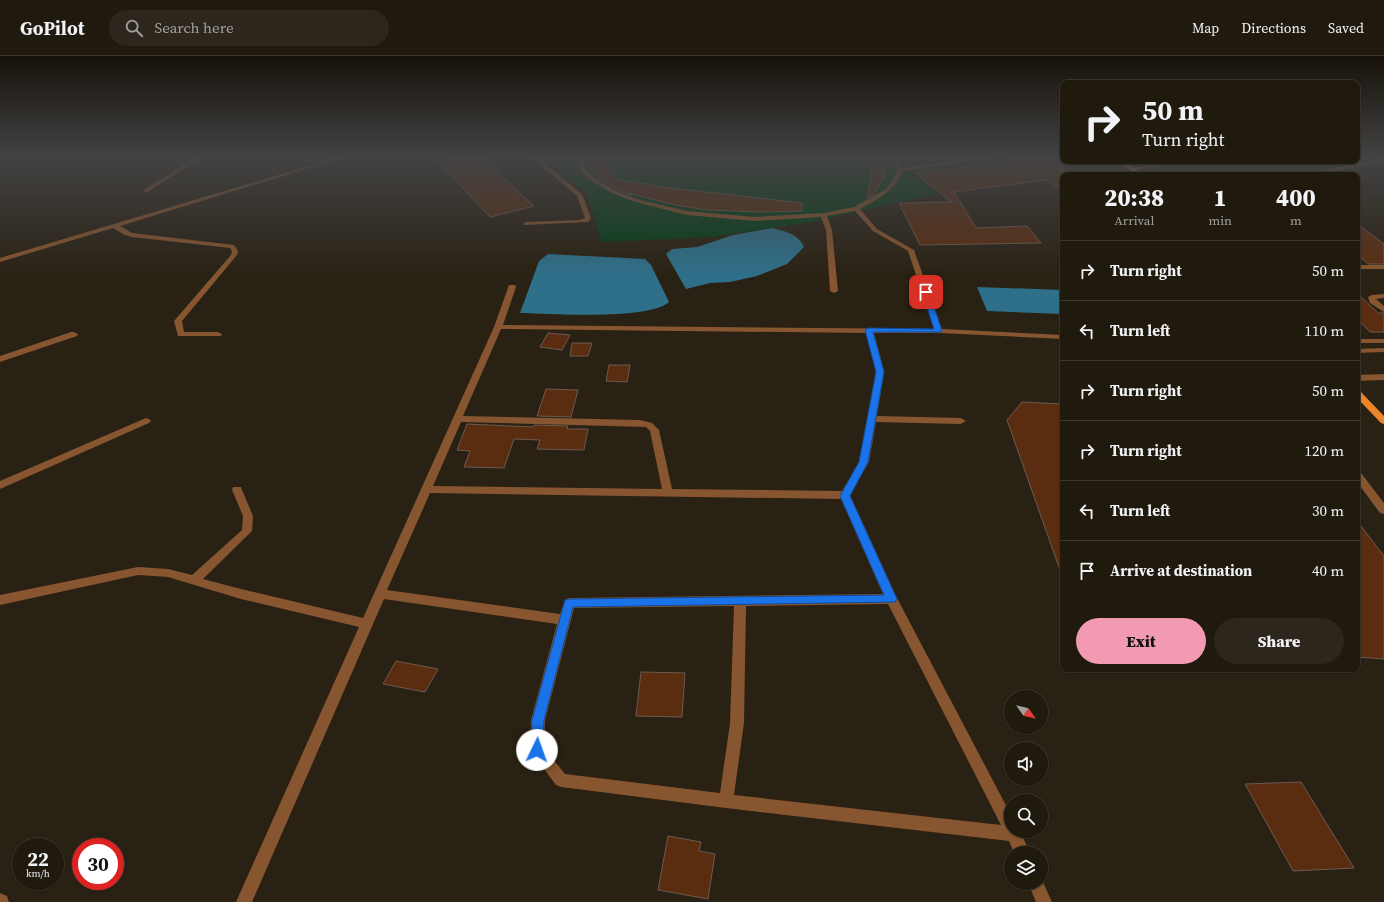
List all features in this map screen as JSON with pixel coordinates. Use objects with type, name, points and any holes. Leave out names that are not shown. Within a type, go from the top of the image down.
[{"type":"main road","points":[[1360,396],[1384,421]]},
{"type":"street","points":[[0,260],[209,197]]},
{"type":"street","points":[[526,224],[586,221],[588,218],[581,197]]},
{"type":"street","points":[[629,197],[660,208],[687,213],[755,219],[823,215],[856,208],[875,197]]},
{"type":"street","points":[[856,208],[875,230],[911,250],[938,331]]},
{"type":"street","points":[[823,215],[829,230],[834,291]]},
{"type":"street","points":[[115,226],[127,234],[132,235],[232,246],[235,251],[234,255],[178,321],[181,334],[218,334]]},
{"type":"street","points":[[1360,267],[1384,268]]},
{"type":"street","points":[[244,902],[458,419],[498,327],[512,287]]},
{"type":"street","points":[[1384,296],[1372,297],[1373,301],[1384,310]]},
{"type":"street","points":[[498,327],[938,331],[1060,337]]},
{"type":"street","points":[[845,496],[864,462],[880,372],[868,330]]},
{"type":"street","points":[[0,359],[74,334]]},
{"type":"street","points":[[1360,341],[1384,341]]},
{"type":"street","points":[[1360,351],[1384,350]]},
{"type":"street","points":[[1360,378],[1384,377]]},
{"type":"street","points":[[458,419],[640,423],[649,425],[654,430],[668,493]]},
{"type":"street","points":[[871,419],[961,422]]},
{"type":"street","points":[[0,485],[146,421]]},
{"type":"street","points":[[1360,479],[1384,510]]},
{"type":"street","points":[[426,489],[845,496]]},
{"type":"street","points":[[194,580],[247,531],[248,516],[237,490]]},
{"type":"street","points":[[1372,494],[1384,495]]},
{"type":"street","points":[[845,496],[891,599],[1004,817]]},
{"type":"street","points":[[0,600],[80,582],[138,572],[168,572],[241,594],[367,624]]},
{"type":"street","points":[[380,594],[565,620]]},
{"type":"street","points":[[891,599],[569,603],[538,720],[537,750],[561,780],[726,801],[1004,831]]},
{"type":"street","points":[[726,801],[737,723],[740,601]]},
{"type":"street","points":[[1039,890],[1044,902]]},
{"type":"green space","points":[[588,197],[920,197],[811,222],[711,237],[602,242]]},
{"type":"water","points":[[772,228],[795,236],[804,247],[787,264],[757,276],[730,282],[710,283],[686,289],[666,254],[672,249],[697,247],[733,235]]},
{"type":"water","points":[[548,254],[645,259],[651,265],[669,302],[659,308],[621,314],[575,315],[520,313],[539,261]]},
{"type":"water","points":[[977,287],[1060,290],[1060,314],[987,311]]},
{"type":"building","points":[[472,197],[525,197],[534,206],[490,217]]},
{"type":"building","points":[[646,197],[754,197],[802,203],[802,211],[761,212],[708,210],[675,205]]},
{"type":"building","points":[[945,197],[957,197],[976,228],[1027,226],[1041,243],[920,245],[899,203],[951,202]]},
{"type":"building","points":[[1360,226],[1384,244],[1384,264],[1368,264],[1360,257]]},
{"type":"building","points":[[1360,296],[1378,313],[1384,313],[1384,332],[1370,332],[1360,322]]},
{"type":"building","points":[[548,333],[570,335],[562,350],[540,347]]},
{"type":"building","points":[[572,343],[592,343],[588,356],[570,356]]},
{"type":"building","points":[[609,365],[630,365],[627,382],[606,381]]},
{"type":"building","points":[[546,389],[578,390],[571,417],[537,416]]},
{"type":"building","points":[[1022,402],[1060,404],[1060,570],[1007,420]]},
{"type":"building","points":[[467,424],[533,427],[534,425],[568,426],[567,429],[588,429],[584,450],[537,449],[540,440],[514,439],[504,468],[464,467],[470,451],[457,450]]},
{"type":"building","points":[[1360,525],[1384,556],[1384,659],[1360,657]]},
{"type":"building","points":[[396,661],[438,669],[425,692],[383,684]]},
{"type":"building","points":[[641,672],[685,673],[682,717],[636,716]]},
{"type":"building","points":[[1301,782],[1354,868],[1293,871],[1245,784]]},
{"type":"building","points":[[668,836],[701,842],[699,851],[715,854],[708,899],[658,890]]},
{"type":"route","points":[[537,750],[538,720],[569,603],[891,599],[845,496],[864,462],[880,372],[868,330],[938,331],[926,292]]}]
